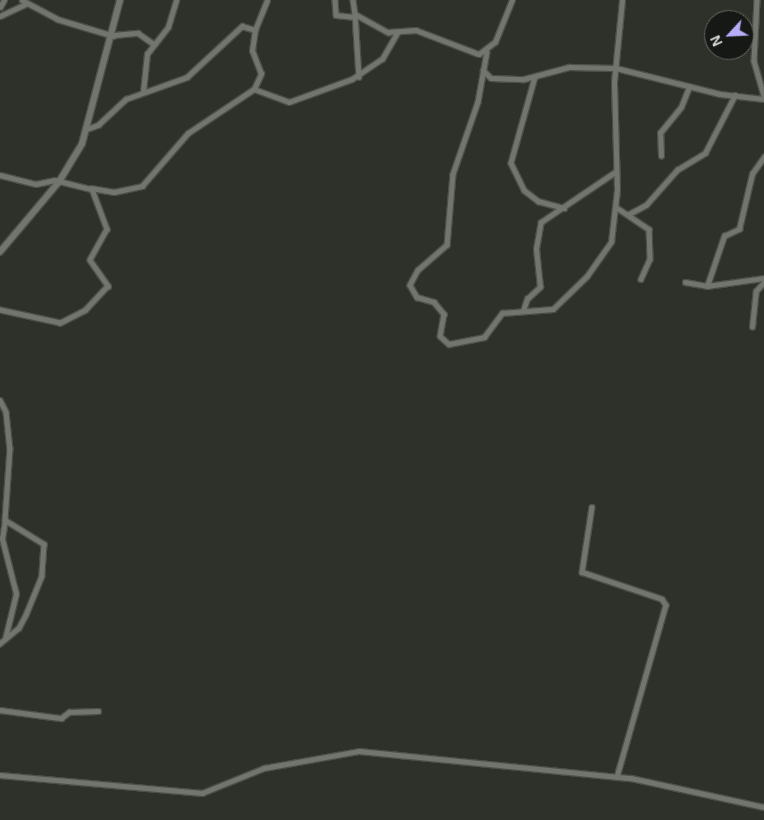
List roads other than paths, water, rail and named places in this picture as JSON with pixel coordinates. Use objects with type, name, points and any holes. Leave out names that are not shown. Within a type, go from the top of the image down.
[{"type":"street","points":[[0,7],[4,0]]},
{"type":"street","points":[[0,252],[59,182],[87,129],[114,35],[120,0]]},
{"type":"street","points":[[143,92],[146,57],[168,27],[176,0]]},
{"type":"street","points":[[0,175],[36,184],[59,182],[114,192],[142,186],[188,133],[254,90],[262,74],[252,51],[255,30],[268,0]]},
{"type":"street","points":[[336,0],[336,15],[354,15],[397,33],[416,30],[459,49],[487,52]]},
{"type":"street","points":[[353,0],[359,77]]},
{"type":"street","points":[[512,0],[487,52],[478,102],[453,174],[447,245],[418,270],[410,285],[417,298],[434,302],[444,314],[440,336],[446,344],[481,338],[498,315],[553,309],[587,276],[611,242],[616,206],[616,68],[622,0]]},
{"type":"street","points":[[483,70],[494,78],[534,77],[569,67],[616,68],[689,87],[735,96],[764,98],[754,61],[757,0]]},
{"type":"street","points":[[0,16],[24,2],[57,19],[114,35],[138,33],[154,44]]},
{"type":"street","points":[[87,129],[143,92],[174,84],[191,74],[242,26],[255,30]]},
{"type":"street","points":[[254,90],[289,102],[359,77],[382,59],[397,33]]},
{"type":"street","points":[[534,77],[511,163],[524,190],[538,201],[564,208]]},
{"type":"street","points":[[661,156],[660,133],[681,108],[689,87]]},
{"type":"street","points":[[629,214],[646,204],[677,170],[705,153],[735,96]]},
{"type":"street","points":[[706,286],[724,236],[733,235],[739,229],[752,174],[764,157]]},
{"type":"street","points":[[524,311],[527,299],[540,287],[536,249],[541,222],[564,208],[583,190],[615,172]]},
{"type":"street","points":[[0,310],[60,324],[86,310],[107,290],[106,280],[90,260],[103,242],[107,224],[88,187]]},
{"type":"street","points":[[616,206],[647,226],[651,241],[648,269],[641,279]]},
{"type":"street","points":[[685,282],[706,286],[764,280]]},
{"type":"street","points":[[752,327],[756,291],[764,280]]},
{"type":"street","points":[[0,400],[6,412],[10,448],[2,539],[16,594],[5,641]]},
{"type":"street","points":[[592,508],[582,572],[664,600],[666,605],[617,777]]},
{"type":"street","points":[[0,644],[19,628],[40,582],[44,544],[5,520]]},
{"type":"street","points":[[0,710],[61,718],[69,712],[98,712]]},
{"type":"street","points":[[0,775],[202,793],[264,768],[359,751],[617,777],[723,795],[764,807]]}]
